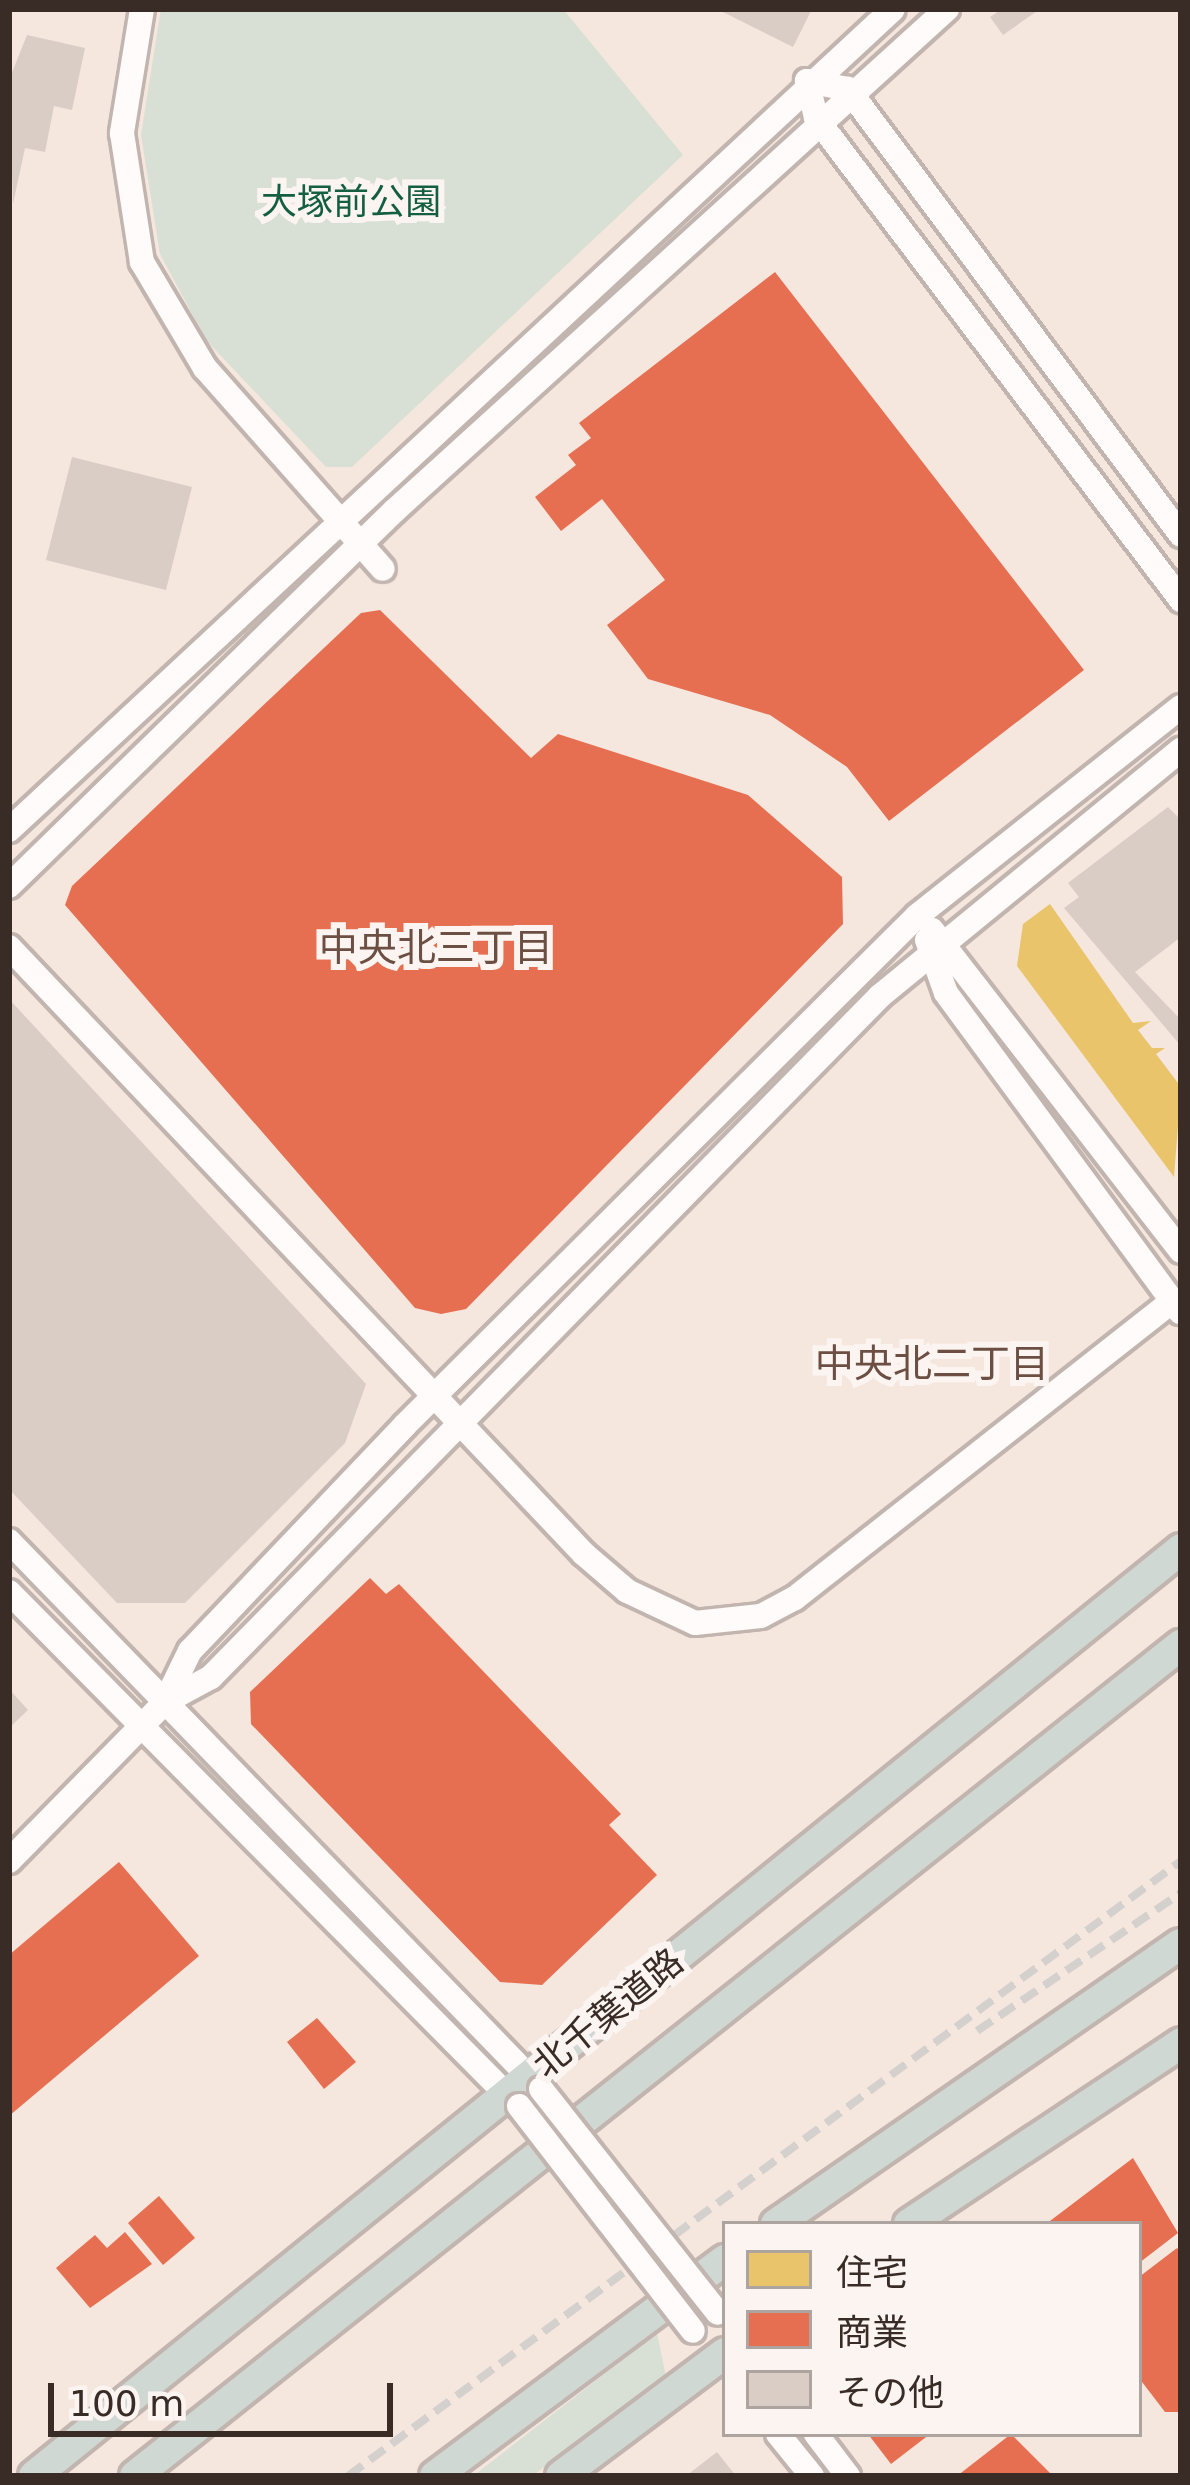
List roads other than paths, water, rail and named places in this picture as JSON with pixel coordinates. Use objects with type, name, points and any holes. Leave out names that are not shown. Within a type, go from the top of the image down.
[{"type":"highway","name":"北千葉道路","points":[[34,2476],[524,2091],[1181,1550]]},
{"type":"highway","name":"北千葉道路","points":[[135,2476],[1181,1646]]},
{"type":"highway","points":[[780,2221],[1181,1944]]},
{"type":"highway","points":[[913,2221],[1181,2042]]},
{"type":"highway","points":[[435,2476],[722,2262]]},
{"type":"highway","points":[[562,2476],[722,2360]]},
{"type":"street","points":[[142,9],[122,133],[142,262],[205,368],[391,562]]},
{"type":"street","points":[[9,830],[807,81],[892,9]]},
{"type":"street","points":[[9,886],[366,538],[816,118],[947,9]]},
{"type":"street","points":[[807,81],[848,89],[1181,535]]},
{"type":"street","points":[[807,81],[816,118],[1181,600]]},
{"type":"street","points":[[9,1861],[165,1702],[190,1651],[434,1395],[917,916],[1181,707]]},
{"type":"street","points":[[165,1702],[210,1678],[937,946],[1181,750]]},
{"type":"street","points":[[917,916],[1181,1251]]},
{"type":"street","points":[[9,947],[626,1591],[664,1613],[726,1624],[795,1598],[1176,1307],[946,993],[937,946]]},
{"type":"street","points":[[9,1541],[165,1702],[524,2091],[722,2317]]},
{"type":"street","points":[[9,1592],[141,1727],[524,2091],[693,2331],[722,2360]]},
{"type":"street","points":[[780,2437],[812,2476]]},
{"type":"street","points":[[818,2437],[848,2476]]},
{"type":"railway","points":[[348,2476],[1181,1861]]},
{"type":"railway","points":[[977,2031],[1181,1893]]},
{"type":"district","name":"中央北三丁目","points":[[436,948]]},
{"type":"district","name":"中央北二丁目","points":[[932,1364]]},
{"type":"park label","name":"大塚前公園","points":[[351,202]]}]
